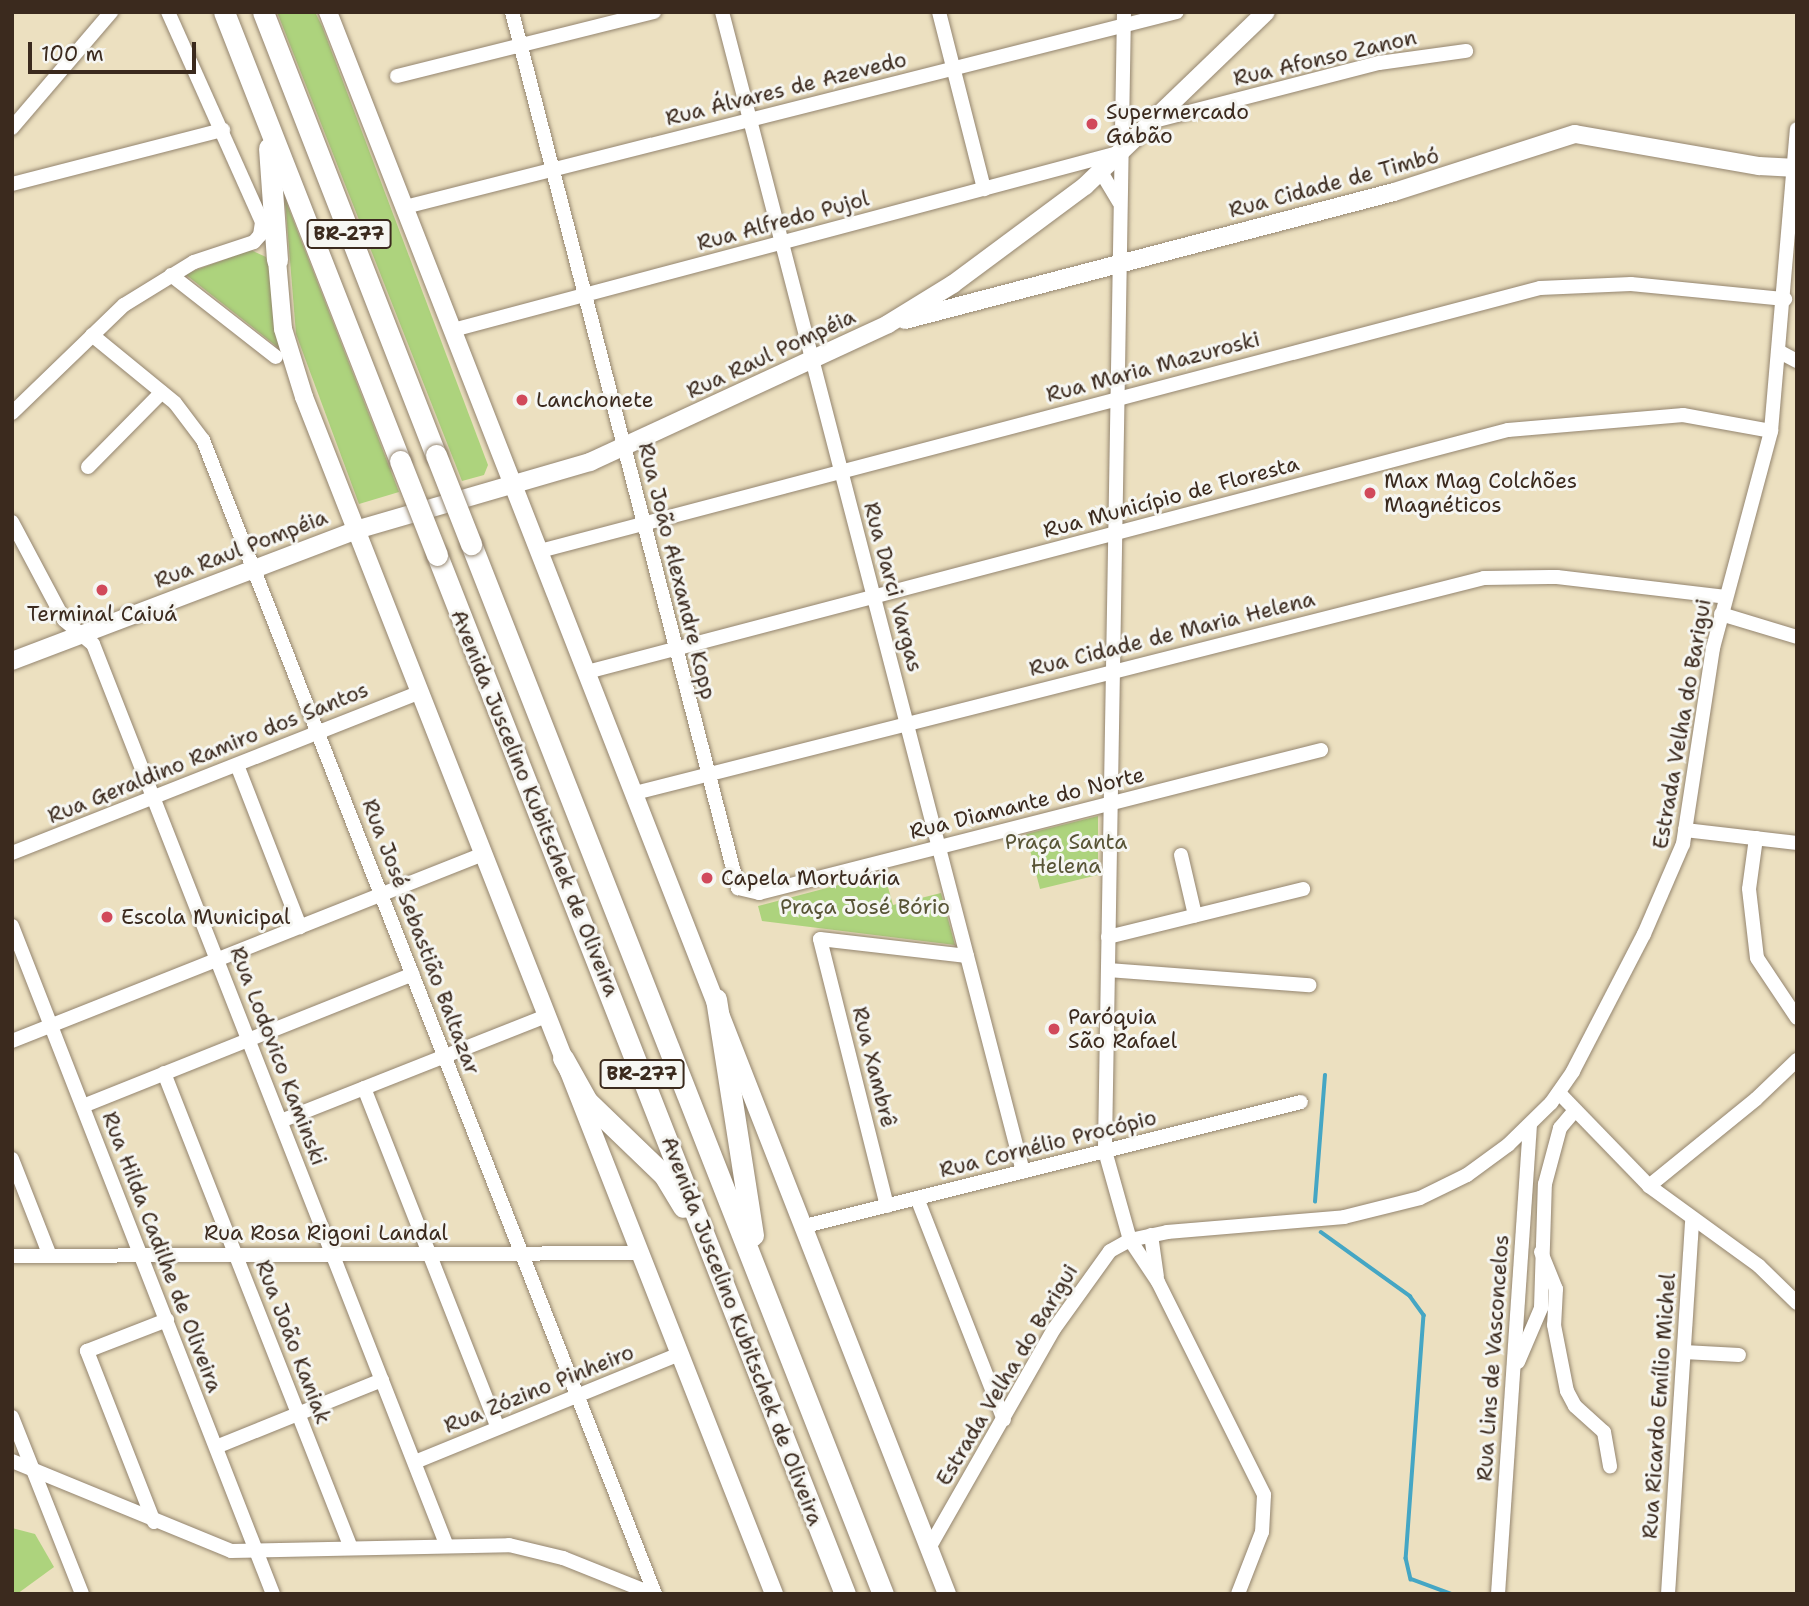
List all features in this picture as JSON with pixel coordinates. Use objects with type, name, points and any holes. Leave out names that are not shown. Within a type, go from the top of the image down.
[{"type":"highway","name":"Avenida Juscelino Kubitschek de Oliveira","points":[[224,12],[845,1594]]},
{"type":"highway","name":"BR-277","points":[[263,12],[883,1594]]},
{"type":"highway","points":[[264,112],[277,260]]},
{"type":"highway","points":[[716,999],[764,1289]]},
{"type":"highway","points":[[563,1058],[598,1114],[664,1175],[716,1263]]},
{"type":"main road","points":[[328,12],[947,1594]]},
{"type":"main road","name":"Rua Raul Pompéia","points":[[12,661],[356,530],[514,484],[624,447],[888,324],[948,287],[1101,172],[1266,12]]},
{"type":"main road","name":"Rua Cidade de Timbó","points":[[888,324],[1403,189],[1575,134],[1795,168]]},
{"type":"main road","points":[[277,260],[287,347],[356,530],[774,1594]]},
{"type":"main road","points":[[947,310],[940,301],[948,287],[990,297]]},
{"type":"street","points":[[12,128],[111,12]]},
{"type":"street","points":[[12,413],[124,305],[205,257],[254,242],[262,222],[168,12]]},
{"type":"street","name":"Rua João Alexandre Kopp","points":[[512,12],[734,882],[744,892]]},
{"type":"street","points":[[397,76],[654,12]]},
{"type":"street","name":"Rua Darci Vargas","points":[[722,12],[1023,1172]]},
{"type":"street","points":[[939,12],[984,189]]},
{"type":"street","name":"Rua Álvares de Azevedo","points":[[405,207],[953,68],[1124,19],[1177,12]]},
{"type":"street","points":[[1124,19],[1105,1151],[1130,1240],[1158,1282],[1264,1495],[1262,1532],[1238,1594]]},
{"type":"street","name":"Rua Afonso Zanon","points":[[1154,121],[1379,63],[1466,51]]},
{"type":"street","name":"Estrada Velha do Barigui","points":[[929,1548],[1054,1329],[1110,1251],[1130,1240],[1151,1235],[1314,1220],[1405,1204],[1467,1175],[1530,1125],[1559,1093],[1644,934],[1675,869],[1685,830],[1721,614],[1771,431],[1785,299],[1797,129]]},
{"type":"street","points":[[12,184],[223,130]]},
{"type":"street","name":"Rua Alfredo Pujol","points":[[453,330],[1123,152]]},
{"type":"street","points":[[1101,172],[1119,203]]},
{"type":"street","points":[[171,275],[276,357]]},
{"type":"street","name":"Rua Maria Mazuroski","points":[[540,551],[1561,285],[1653,286],[1785,299]]},
{"type":"street","name":"Rua José Sebastião Baltazar","points":[[92,335],[187,415],[203,440],[654,1594]]},
{"type":"street","points":[[1780,352],[1797,361]]},
{"type":"street","points":[[88,467],[162,393]]},
{"type":"street","name":"Rua Município de Floresta","points":[[587,671],[1528,426],[1683,415],[1771,431]]},
{"type":"street","name":"Rua Lodovico Kaminski","points":[[12,522],[64,620],[93,644],[446,1544]]},
{"type":"street","name":"Rua Cidade de Maria Helena","points":[[635,793],[1112,670],[1484,578],[1557,577],[1726,597]]},
{"type":"street","points":[[1721,614],[1797,637]]},
{"type":"street","name":"Rua Geraldino Ramiro dos Santos","points":[[12,853],[420,692]]},
{"type":"street","name":"Rua Diamante do Norte","points":[[744,892],[759,893],[1321,750]]},
{"type":"street","points":[[237,765],[300,927]]},
{"type":"street","points":[[1685,830],[1797,843]]},
{"type":"street","points":[[1755,838],[1749,888],[1756,951],[1763,970],[1797,1018]]},
{"type":"street","points":[[12,1041],[483,854]]},
{"type":"street","points":[[1181,855],[1195,915]]},
{"type":"street","points":[[1108,937],[1303,889]]},
{"type":"street","name":"Rua Hilda Cadilhe de Oliveira","points":[[12,926],[273,1594]]},
{"type":"street","name":"Rua Xambrê","points":[[887,1206],[820,939],[967,956]]},
{"type":"street","points":[[1108,970],[1310,985]]},
{"type":"street","points":[[83,1106],[413,974]]},
{"type":"street","points":[[281,1121],[547,1016]]},
{"type":"street","points":[[1649,1185],[1797,1060]]},
{"type":"street","name":"Rua João Kaniak","points":[[164,1073],[351,1548]]},
{"type":"street","points":[[364,1088],[498,1428]]},
{"type":"street","points":[[1559,1093],[1649,1185],[1692,1220],[1759,1266],[1797,1303]]},
{"type":"street","name":"Rua Cornélio Procópio","points":[[805,1226],[1301,1102]]},
{"type":"street","points":[[1515,1370],[1539,1314],[1545,1184],[1560,1128],[1575,1110]]},
{"type":"street","name":"Rua Lins de Vasconcelos","points":[[1498,1594],[1530,1125]]},
{"type":"street","points":[[12,1159],[50,1256]]},
{"type":"street","points":[[917,1198],[1004,1420]]},
{"type":"street","name":"Rua Ricardo Emílio Michel","points":[[1668,1594],[1692,1220]]},
{"type":"street","points":[[1151,1235],[1158,1282]]},
{"type":"street","points":[[1541,1251],[1556,1289],[1554,1325],[1567,1391],[1575,1406],[1604,1432],[1610,1466]]},
{"type":"street","name":"Rua Rosa Rigoni Landal","points":[[12,1256],[640,1253]]},
{"type":"street","points":[[154,1522],[87,1351],[166,1321]]},
{"type":"street","points":[[1684,1352],[1738,1354]]},
{"type":"street","name":"Rua Zózino Pinheiro","points":[[415,1462],[679,1354]]},
{"type":"street","points":[[216,1447],[382,1380]]},
{"type":"street","points":[[12,1417],[82,1594]]},
{"type":"street","points":[[12,1461],[220,1548],[257,1553],[446,1544],[531,1548],[654,1594]]},
{"type":"green space","points":[[277,12],[315,12],[322,26],[488,465],[484,475],[462,481]]},
{"type":"green space","points":[[285,199],[399,492],[359,504],[296,334]]},
{"type":"green space","points":[[251,250],[266,257],[272,269],[280,349],[185,274]]},
{"type":"green space","name":"Praça Santa Helena","points":[[1098,816],[1098,875],[1040,889],[1026,834]]},
{"type":"green space","name":"Praça José Bório","points":[[884,873],[893,905],[941,893],[955,945],[762,921],[758,906]]},
{"type":"green space","points":[[12,1528],[35,1534],[54,1567],[17,1594],[12,1594]]},
{"type":"waterway","points":[[1315,1202],[1325,1075]]},
{"type":"waterway","points":[[1321,1232],[1410,1296],[1424,1315],[1406,1558],[1411,1579],[1452,1594]]},
{"type":"place","name":"Supermercado Gabão","points":[[1092,124]]},
{"type":"place","name":"Lanchonete","points":[[522,400]]},
{"type":"place","name":"Max Mag Colchões Magnéticos","points":[[1370,493]]},
{"type":"place","name":"Terminal Caiuá","points":[[102,590]]},
{"type":"place","name":"Capela Mortuária","points":[[707,878]]},
{"type":"place","name":"Escola Municipal","points":[[107,917]]},
{"type":"place","name":"Paróquia São Rafael","points":[[1054,1029]]}]
